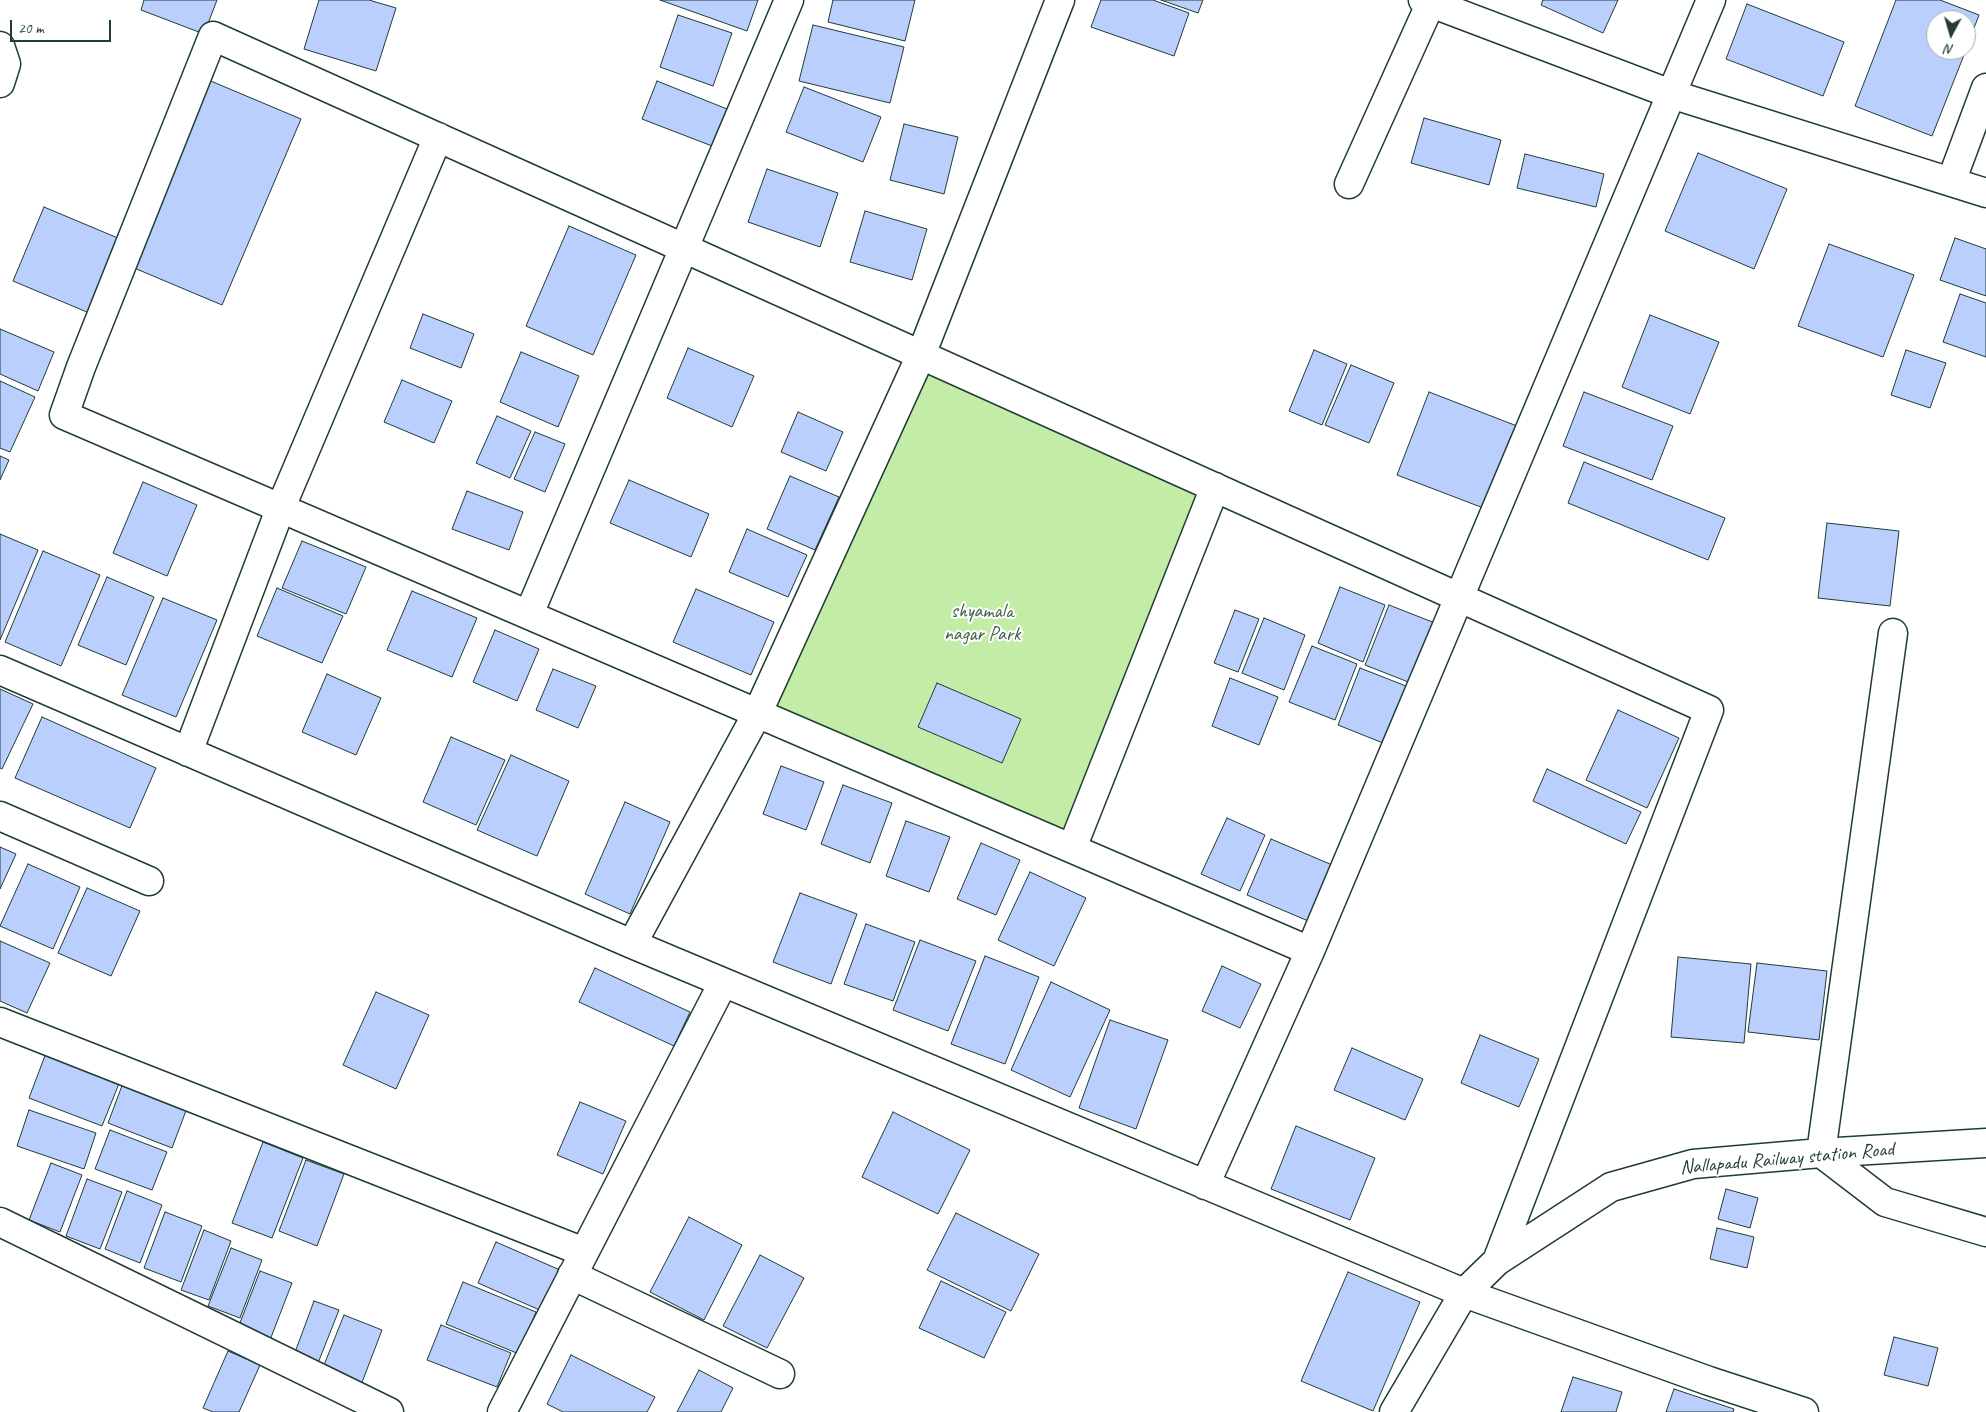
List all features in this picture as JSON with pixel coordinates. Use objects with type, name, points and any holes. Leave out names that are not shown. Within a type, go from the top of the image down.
[{"type":"street","points":[[529,614],[789,0]]},
{"type":"street","points":[[632,944],[758,712],[921,354],[1060,0]]},
{"type":"street","points":[[1205,1185],[1310,951],[1711,0]]},
{"type":"street","points":[[1349,184],[1428,1],[1671,94],[1986,194]]},
{"type":"street","points":[[1310,951],[64,415],[213,36],[1709,710],[1497,1260]]},
{"type":"street","points":[[0,46],[6,64],[0,83]]},
{"type":"street","points":[[1951,182],[1986,88]]},
{"type":"street","points":[[188,752],[280,507],[438,137]]},
{"type":"street","points":[[1072,848],[1215,487]]},
{"type":"street","points":[[1893,633],[1822,1153],[1885,1202],[1986,1232]]},
{"type":"street","points":[[0,670],[723,983],[1464,1293],[1709,1381],[1804,1412]]},
{"type":"street","points":[[0,816],[149,881]]},
{"type":"street","points":[[502,1412],[723,983]]},
{"type":"street","points":[[0,1022],[578,1264],[780,1374]]},
{"type":"street","name":"Nallapadu Railway station Road","points":[[1394,1412],[1464,1293],[1497,1260],[1611,1187],[1693,1164],[1822,1153],[1986,1143]]},
{"type":"street","points":[[0,1222],[389,1412]]},
{"type":"green space","name":"shyamala nagar Park","points":[[921,355],[1215,487],[1072,848],[758,712]]},
{"type":"building","points":[[144,0],[217,0],[204,34],[141,10]]},
{"type":"building","points":[[319,0],[369,0],[396,8],[376,71],[304,49]]},
{"type":"building","points":[[660,0],[758,0],[747,31]]},
{"type":"building","points":[[833,0],[915,0],[905,41],[828,22]]},
{"type":"building","points":[[1101,0],[1153,0],[1189,13],[1174,56],[1091,27]]},
{"type":"building","points":[[1161,0],[1203,0],[1198,13]]},
{"type":"building","points":[[1543,0],[1618,0],[1603,33],[1541,5]]},
{"type":"building","points":[[1896,0],[1940,0],[1966,10],[1926,10],[1926,60],[1962,60],[1932,136],[1855,106]]},
{"type":"building","points":[[1747,4],[1844,42],[1823,96],[1726,59]]},
{"type":"building","points":[[678,15],[732,33],[713,86],[660,67]]},
{"type":"building","points":[[813,25],[904,47],[890,103],[799,81]]},
{"type":"building","points":[[206,79],[301,119],[222,305],[127,265]]},
{"type":"building","points":[[657,81],[727,109],[712,146],[642,119]]},
{"type":"building","points":[[804,87],[881,117],[863,162],[786,132]]},
{"type":"building","points":[[1424,118],[1501,140],[1489,185],[1411,163]]},
{"type":"building","points":[[904,124],[958,137],[944,194],[890,180]]},
{"type":"building","points":[[1698,153],[1787,189],[1754,269],[1665,231]]},
{"type":"building","points":[[1525,154],[1604,174],[1596,207],[1517,188]]},
{"type":"building","points":[[767,169],[838,193],[820,247],[748,222]]},
{"type":"building","points":[[44,207],[125,241],[94,315],[13,281]]},
{"type":"building","points":[[865,211],[927,229],[912,280],[850,262]]},
{"type":"building","points":[[569,226],[636,255],[593,355],[526,326]]},
{"type":"building","points":[[1955,238],[1986,249],[1986,296],[1940,280]]},
{"type":"building","points":[[1829,244],[1914,275],[1883,357],[1798,326]]},
{"type":"building","points":[[1960,294],[1986,303],[1986,357],[1943,342]]},
{"type":"building","points":[[423,314],[474,334],[461,368],[410,348]]},
{"type":"building","points":[[1650,315],[1719,342],[1690,414],[1622,387]]},
{"type":"building","points":[[0,329],[54,352],[38,391],[0,374]]},
{"type":"building","points":[[688,348],[754,376],[732,427],[667,398]]},
{"type":"building","points":[[1314,350],[1347,364],[1322,425],[1289,411]]},
{"type":"building","points":[[1906,350],[1946,363],[1930,408],[1891,395]]},
{"type":"building","points":[[521,352],[579,376],[558,427],[500,402]]},
{"type":"building","points":[[1351,365],[1394,383],[1369,443],[1325,425]]},
{"type":"building","points":[[402,380],[452,401],[434,443],[384,422]]},
{"type":"building","points":[[0,381],[35,397],[10,452],[0,448]]},
{"type":"building","points":[[1429,392],[1517,426],[1486,509],[1397,475]]},
{"type":"building","points":[[1584,392],[1673,426],[1652,480],[1563,446]]},
{"type":"building","points":[[798,412],[843,432],[826,471],[781,452]]},
{"type":"building","points":[[497,416],[531,431],[510,478],[476,463]]},
{"type":"building","points":[[535,432],[565,444],[545,492],[514,479]]},
{"type":"building","points":[[0,456],[9,460],[0,480]]},
{"type":"building","points":[[1584,462],[1725,518],[1708,560],[1568,503]]},
{"type":"building","points":[[790,476],[839,497],[815,550],[767,529]]},
{"type":"building","points":[[629,480],[709,514],[691,557],[610,523]]},
{"type":"building","points":[[143,482],[197,505],[167,576],[113,553]]},
{"type":"building","points":[[467,491],[523,512],[509,550],[452,529]]},
{"type":"building","points":[[1827,523],[1899,531],[1890,606],[1818,598]]},
{"type":"building","points":[[747,529],[807,555],[788,597],[729,572]]},
{"type":"building","points":[[0,534],[38,550],[0,640]]},
{"type":"building","points":[[302,541],[366,567],[346,614],[282,588]]},
{"type":"building","points":[[43,551],[100,575],[61,666],[5,642]]},
{"type":"building","points":[[107,577],[154,597],[126,665],[78,645]]},
{"type":"building","points":[[1340,587],[1385,605],[1363,662],[1318,643]]},
{"type":"building","points":[[277,588],[343,616],[322,663],[257,636]]},
{"type":"building","points":[[696,589],[774,622],[751,675],[673,642]]},
{"type":"building","points":[[412,591],[477,618],[452,677],[387,650]]},
{"type":"building","points":[[163,598],[217,620],[176,717],[122,695]]},
{"type":"building","points":[[1389,605],[1440,625],[1416,685],[1365,665]]},
{"type":"building","points":[[1235,610],[1259,619],[1238,672],[1214,663]]},
{"type":"building","points":[[1264,618],[1305,635],[1284,690],[1242,673]]},
{"type":"building","points":[[495,630],[539,649],[517,701],[473,682]]},
{"type":"building","points":[[1312,646],[1357,664],[1335,720],[1289,702]]},
{"type":"building","points":[[1360,668],[1411,688],[1388,745],[1338,725]]},
{"type":"building","points":[[553,669],[596,686],[578,728],[536,710]]},
{"type":"building","points":[[327,674],[381,698],[356,755],[302,732]]},
{"type":"building","points":[[1230,678],[1278,697],[1259,745],[1212,726]]},
{"type":"building","points":[[937,683],[1021,719],[1002,763],[918,727]]},
{"type":"building","points":[[0,689],[33,704],[2,769],[0,768]]},
{"type":"building","points":[[1618,710],[1679,738],[1647,808],[1586,780]]},
{"type":"building","points":[[42,717],[156,768],[130,828],[15,778]]},
{"type":"building","points":[[451,737],[505,760],[476,825],[423,802]]},
{"type":"building","points":[[511,755],[569,781],[537,856],[477,830]]},
{"type":"building","points":[[781,766],[824,782],[806,830],[763,814]]},
{"type":"building","points":[[1547,769],[1641,812],[1626,844],[1533,801]]},
{"type":"building","points":[[843,785],[892,803],[870,863],[821,844]]},
{"type":"building","points":[[625,802],[670,822],[630,914],[585,894]]},
{"type":"building","points":[[1227,818],[1265,835],[1240,891],[1201,874]]},
{"type":"building","points":[[906,821],[950,837],[929,892],[886,876]]},
{"type":"building","points":[[1271,839],[1337,867],[1313,923],[1247,895]]},
{"type":"building","points":[[981,843],[1020,860],[996,915],[957,899]]},
{"type":"building","points":[[0,847],[16,854],[0,889]]},
{"type":"building","points":[[28,864],[80,887],[53,949],[0,926]]},
{"type":"building","points":[[1030,872],[1086,898],[1054,966],[998,940]]},
{"type":"building","points":[[87,888],[140,911],[111,976],[58,953]]},
{"type":"building","points":[[800,893],[857,914],[831,984],[773,962]]},
{"type":"building","points":[[866,924],[915,942],[893,1001],[844,984]]},
{"type":"building","points":[[920,940],[976,961],[948,1031],[893,1010]]},
{"type":"building","points":[[0,941],[50,963],[27,1013],[0,1001]]},
{"type":"building","points":[[985,956],[1039,977],[1005,1064],[951,1044]]},
{"type":"building","points":[[1678,957],[1751,964],[1744,1043],[1671,1037]]},
{"type":"building","points":[[1757,963],[1827,971],[1819,1040],[1748,1032]]},
{"type":"building","points":[[1222,966],[1261,984],[1240,1028],[1202,1011]]},
{"type":"building","points":[[595,968],[690,1012],[674,1046],[579,1002]]},
{"type":"building","points":[[1051,982],[1110,1010],[1070,1097],[1011,1070]]},
{"type":"building","points":[[376,992],[429,1015],[396,1089],[343,1065]]},
{"type":"building","points":[[1110,1020],[1168,1040],[1136,1129],[1079,1108]]},
{"type":"building","points":[[1480,1035],[1539,1059],[1519,1107],[1461,1083]]},
{"type":"building","points":[[1352,1048],[1423,1079],[1405,1120],[1334,1090]]},
{"type":"building","points":[[46,1053],[120,1081],[102,1126],[29,1098]]},
{"type":"building","points":[[123,1083],[187,1108],[172,1148],[108,1123]]},
{"type":"building","points":[[580,1102],[626,1121],[603,1174],[557,1155]]},
{"type":"building","points":[[29,1110],[96,1133],[84,1169],[17,1146]]},
{"type":"building","points":[[893,1112],[970,1150],[938,1214],[862,1177]]},
{"type":"building","points":[[1296,1126],[1375,1158],[1350,1220],[1271,1189]]},
{"type":"building","points":[[110,1130],[167,1152],[152,1190],[95,1169]]},
{"type":"building","points":[[263,1142],[303,1158],[272,1238],[232,1223]]},
{"type":"building","points":[[306,1160],[344,1174],[317,1246],[279,1231]]},
{"type":"building","points":[[51,1163],[82,1175],[60,1232],[29,1220]]},
{"type":"building","points":[[87,1179],[122,1192],[100,1249],[66,1236]]},
{"type":"building","points":[[1726,1189],[1758,1198],[1750,1228],[1718,1219]]},
{"type":"building","points":[[127,1191],[162,1205],[140,1263],[105,1249]]},
{"type":"building","points":[[165,1212],[202,1226],[181,1282],[144,1268]]},
{"type":"building","points":[[956,1213],[1039,1254],[1011,1311],[927,1270]]},
{"type":"building","points":[[689,1217],[742,1245],[704,1320],[650,1292]]},
{"type":"building","points":[[1717,1228],[1754,1237],[1747,1268],[1710,1259]]},
{"type":"building","points":[[204,1230],[231,1241],[209,1300],[181,1290]]},
{"type":"building","points":[[496,1242],[560,1270],[542,1311],[478,1283]]},
{"type":"building","points":[[231,1248],[262,1260],[240,1318],[208,1306]]},
{"type":"building","points":[[760,1255],[804,1278],[767,1348],[723,1326]]},
{"type":"building","points":[[260,1271],[292,1283],[270,1340],[238,1328]]},
{"type":"building","points":[[1348,1272],[1420,1302],[1373,1411],[1301,1381]]},
{"type":"building","points":[[941,1281],[1006,1312],[984,1358],[919,1328]]},
{"type":"building","points":[[463,1282],[536,1312],[519,1354],[446,1324]]},
{"type":"building","points":[[314,1301],[339,1310],[318,1363],[294,1355]]},
{"type":"building","points":[[344,1315],[382,1330],[361,1385],[322,1370]]},
{"type":"building","points":[[441,1325],[511,1353],[497,1387],[427,1360]]},
{"type":"building","points":[[1894,1337],[1938,1348],[1928,1386],[1884,1375]]},
{"type":"building","points":[[228,1351],[260,1365],[239,1412],[213,1412],[203,1408]]},
{"type":"building","points":[[571,1355],[655,1397],[647,1412],[563,1412],[547,1404]]},
{"type":"building","points":[[699,1370],[733,1388],[721,1412],[677,1412]]},
{"type":"building","points":[[1573,1377],[1622,1392],[1616,1412],[1561,1412]]},
{"type":"building","points":[[1674,1389],[1734,1409],[1733,1412],[1666,1412]]}]
